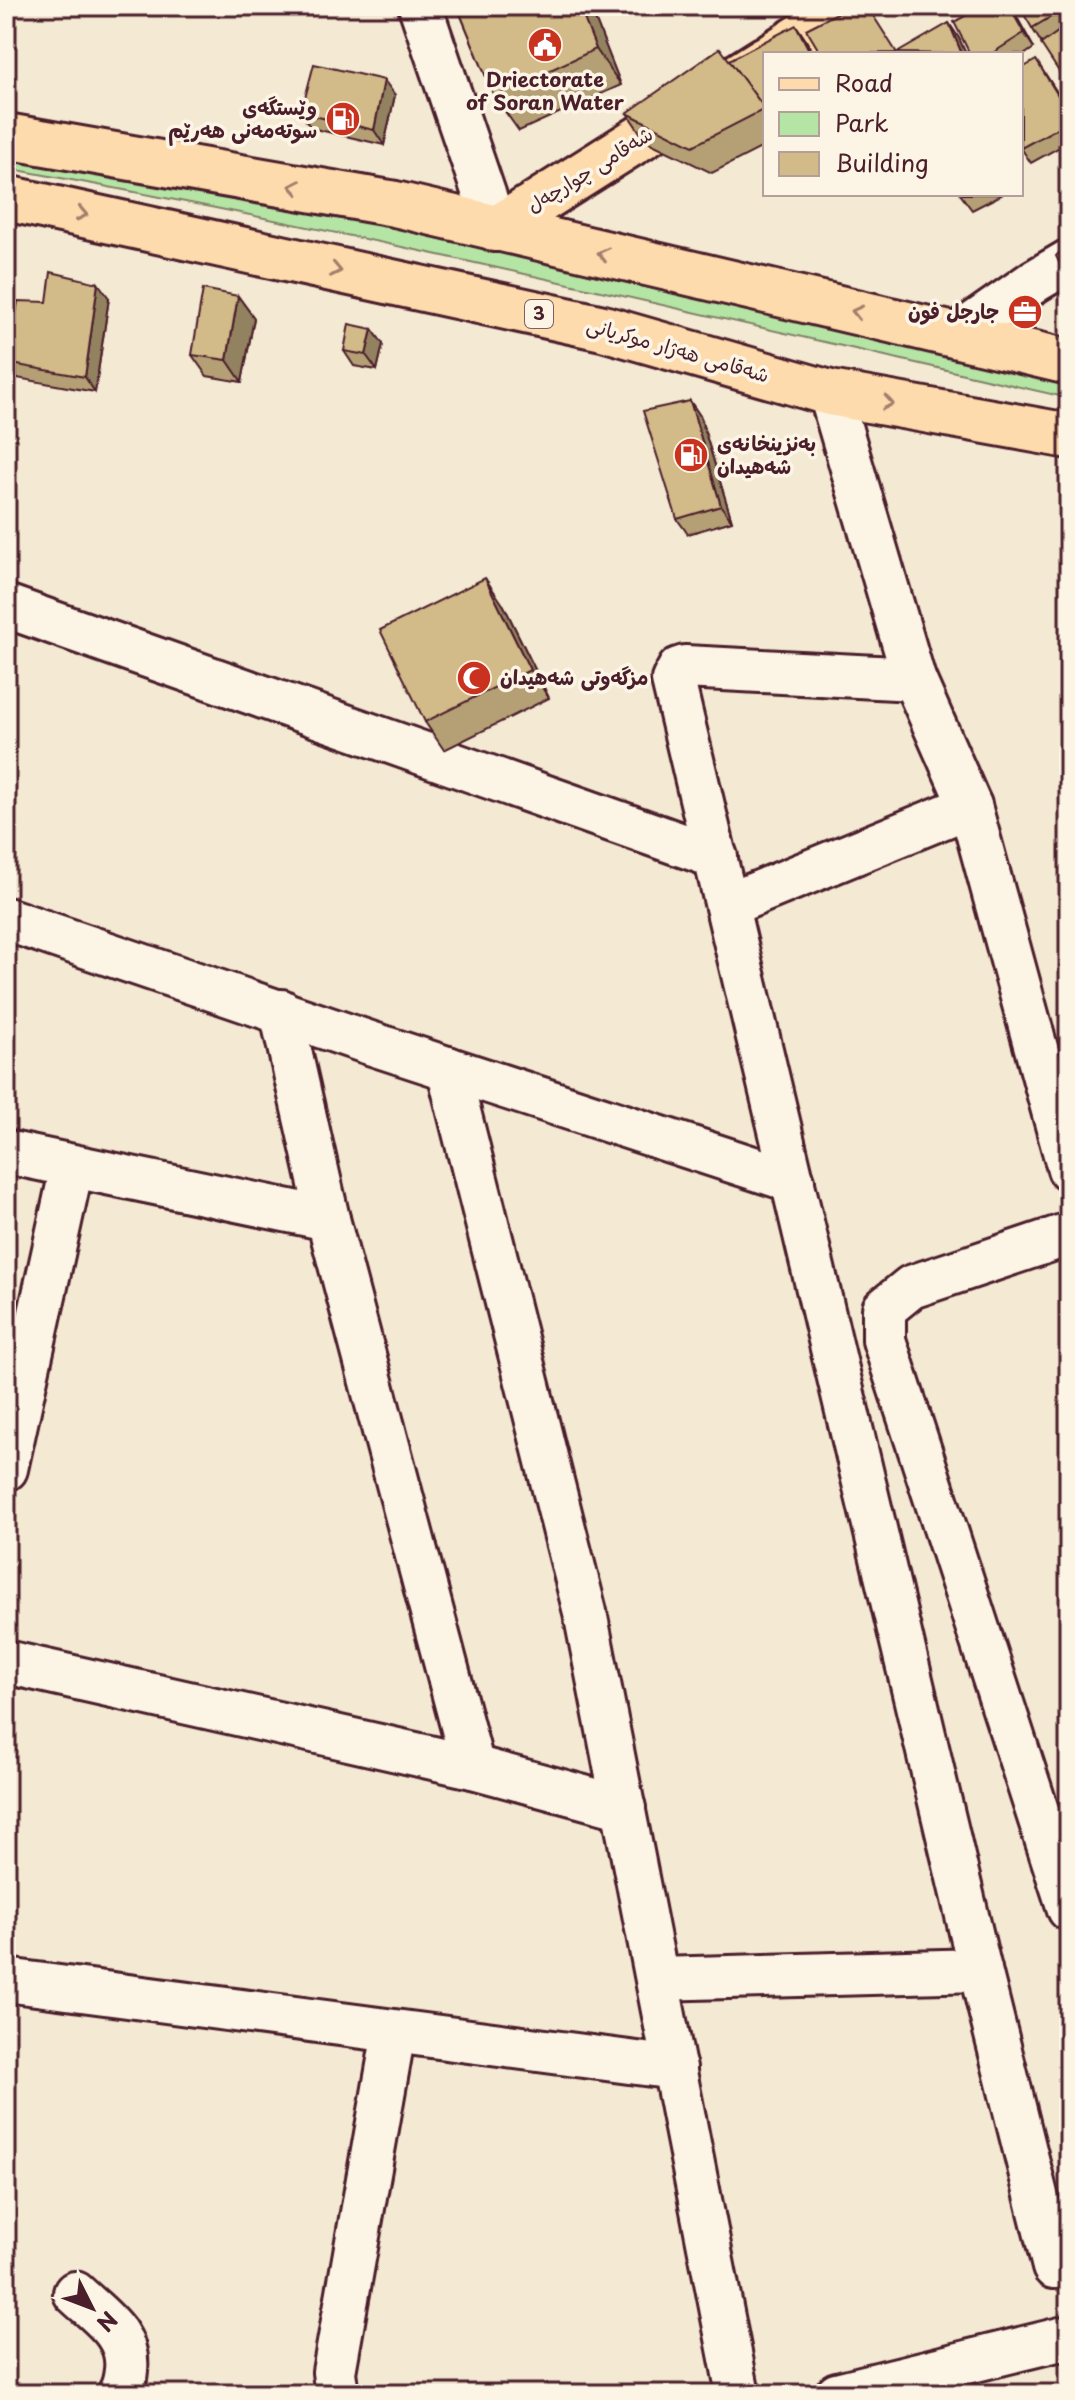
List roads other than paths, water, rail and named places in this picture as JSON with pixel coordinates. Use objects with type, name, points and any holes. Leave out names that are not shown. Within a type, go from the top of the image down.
[{"type":"main road","points":[[776,52],[849,6]]},
{"type":"main road","name":"شەقامی چوارچەل","points":[[496,229],[763,60]]},
{"type":"main road","points":[[6,136],[395,204],[1069,362]]},
{"type":"main road","name":"شەقامی ھەژار موکریانی","points":[[6,198],[603,328],[830,393],[1069,436]]},
{"type":"street","points":[[420,6],[496,229]]},
{"type":"street","points":[[958,335],[1069,261]]},
{"type":"street","points":[[830,393],[914,679],[970,806],[1069,1169]]},
{"type":"street","points":[[6,606],[716,857]]},
{"type":"street","points":[[914,679],[685,667],[675,674],[674,686],[980,1970],[1054,2267]]},
{"type":"street","points":[[728,905],[970,806]]},
{"type":"street","points":[[6,919],[793,1181]]},
{"type":"street","points":[[281,1011],[328,1219],[473,1767]]},
{"type":"street","points":[[448,1068],[585,1612],[738,2394]]},
{"type":"street","points":[[6,1152],[328,1219]]},
{"type":"street","points":[[9,1444],[72,1167]]},
{"type":"street","points":[[1069,1234],[911,1287],[884,1309],[884,1340],[1069,1909]]},
{"type":"street","points":[[6,1662],[473,1767],[624,1808]]},
{"type":"street","points":[[658,1979],[980,1970]]},
{"type":"street","points":[[6,1980],[675,2068]]},
{"type":"street","points":[[337,2394],[334,2372],[394,2032]]},
{"type":"street","points":[[75,2293],[120,2336],[128,2354],[124,2387],[119,2394]]},
{"type":"street","points":[[837,2394],[1069,2337]]},
{"type":"place","name":"Driectorate of Soran Water","points":[[545,45]]},
{"type":"place","name":"وێستگەی سوتەمەنی هەرێم","points":[[343,119]]},
{"type":"place","name":"جارجل فون","points":[[1025,312]]},
{"type":"place","name":"بەنزینخانەی شەهیدان","points":[[691,455]]},
{"type":"place","name":"مزگەوتی شەهیدان","points":[[474,678]]}]
